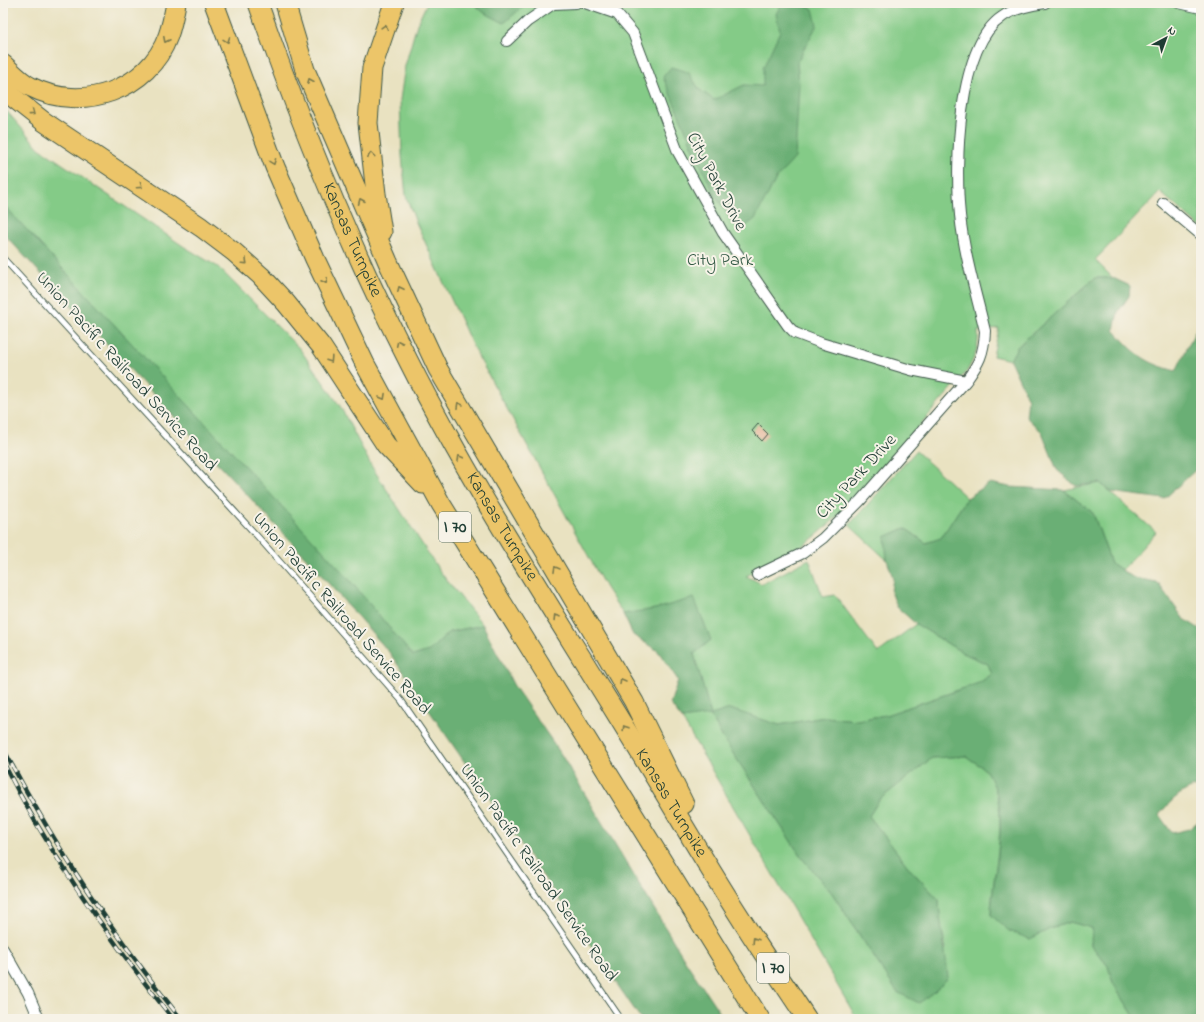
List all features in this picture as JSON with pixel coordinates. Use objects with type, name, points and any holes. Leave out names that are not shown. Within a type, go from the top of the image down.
[{"type":"highway","points":[[3,64],[30,87],[51,95],[77,99],[92,98],[107,94],[136,80],[149,68],[168,37],[176,3]]},
{"type":"highway","name":"Kansas Turnpike","points":[[214,3],[275,167],[315,259],[365,364],[441,504],[760,1019]]},
{"type":"highway","name":"Kansas Turnpike","points":[[258,3],[283,74],[326,183],[356,254],[408,362],[497,523],[627,730],[739,917],[807,1019]]},
{"type":"highway","points":[[285,3],[305,70],[388,262],[438,368],[634,702],[739,917]]},
{"type":"highway","points":[[388,262],[376,194],[368,123],[372,68],[394,3]]},
{"type":"highway","points":[[3,88],[43,121],[201,227],[234,252],[261,276],[286,303],[321,346],[386,445],[441,504]]},
{"type":"street","points":[[507,41],[528,21],[553,4],[576,3]]},
{"type":"street","name":"City Park Drive","points":[[585,3],[618,14],[633,33],[678,152],[723,233],[788,326],[795,332],[821,344],[911,370],[966,381]]},
{"type":"street","name":"City Park Drive","points":[[757,575],[803,553],[822,538],[860,501],[966,381],[978,364],[984,350],[985,331],[960,216],[958,180],[966,84],[972,60],[982,39],[1002,17],[1027,6],[1045,3]]},
{"type":"street","points":[[1179,3],[1201,8]]},
{"type":"street","points":[[1163,203],[1201,235]]},
{"type":"street","points":[[3,949],[28,993],[39,1019]]},
{"type":"lane","name":"Union Pacific Railroad Service Road","points":[[3,258],[258,537],[401,700],[622,1019]]},
{"type":"green space","name":"City Park","points":[[427,3],[1201,3],[1201,228],[1160,192],[1095,260],[1113,278],[1095,278],[1018,346],[1010,360],[993,356],[999,328],[978,331],[976,352],[967,371],[849,506],[817,535],[792,554],[746,576],[762,584],[809,559],[823,597],[835,595],[878,653],[916,624],[963,653],[988,664],[992,674],[979,683],[886,715],[857,720],[825,717],[779,725],[754,717],[711,715],[723,738],[802,858],[832,893],[897,992],[946,949],[940,920],[939,900],[909,868],[869,816],[879,800],[932,758],[966,756],[986,771],[994,786],[999,803],[999,841],[991,915],[1050,929],[1070,922],[1092,928],[1091,945],[1108,966],[1113,983],[1136,1019],[857,1019],[682,719],[710,714],[694,654],[657,609],[623,614],[606,588],[473,347],[415,220],[406,196],[402,156],[400,100],[405,66],[417,24]]},
{"type":"green space","points":[[473,3],[527,3],[504,23],[483,12]]},
{"type":"green space","points":[[782,3],[799,3],[813,9],[817,25],[797,62],[799,84],[795,158],[776,179],[755,219],[743,228],[733,223],[715,195],[663,77],[671,67],[688,72],[700,90],[714,100],[744,85],[763,86],[763,68],[780,31],[776,14]]},
{"type":"green space","points":[[3,107],[39,148],[183,246],[218,267],[299,348],[340,406],[372,467],[441,573],[483,625],[449,632],[429,651],[413,656],[3,204],[3,195],[9,176],[3,164]]},
{"type":"green space","points":[[3,204],[347,577],[413,656],[429,651],[449,632],[483,625],[514,686],[559,751],[686,962],[724,1019],[641,1019],[389,652],[306,558],[3,233]]},
{"type":"green space","points":[[1095,278],[1113,278],[1130,286],[1129,296],[1118,312],[1114,330],[1141,356],[1156,365],[1176,371],[1201,319],[1201,465],[1164,499],[1111,492],[1100,483],[1076,486],[1057,470],[1042,432],[1026,417],[1028,399],[1010,360],[1018,346]]},
{"type":"green space","points":[[916,451],[967,498],[941,538],[926,543],[905,528],[886,537],[887,560],[849,525]]},
{"type":"green space","points":[[990,483],[1010,487],[1064,490],[1093,513],[1111,563],[1134,578],[1157,582],[1183,618],[1201,630],[1201,786],[1182,792],[1159,815],[1172,833],[1189,829],[1201,819],[1201,1019],[1136,1019],[1113,983],[1108,966],[1091,945],[1092,928],[1070,922],[1050,929],[1030,939],[1009,931],[991,915],[999,841],[999,803],[994,786],[986,771],[966,756],[932,758],[879,800],[869,816],[909,868],[939,900],[948,978],[933,993],[919,1003],[897,992],[832,893],[802,858],[723,738],[710,715],[682,719],[670,704],[678,680],[658,651],[633,635],[623,614],[655,609],[694,598],[711,640],[694,654],[711,715],[730,709],[779,725],[825,717],[857,720],[886,715],[979,683],[992,674],[988,664],[963,653],[916,624],[897,607],[891,591],[893,578],[887,560],[885,537],[905,528],[926,543],[941,538],[967,498]]},
{"type":"green space","points":[[1100,483],[1156,532],[1122,570],[1111,563],[1093,513],[1064,490]]},
{"type":"building","points":[[758,424],[768,434],[762,441],[752,431]]},
{"type":"railway","points":[[3,748],[42,819],[85,888],[156,987],[181,1019]]},
{"type":"railway","points":[[3,762],[40,830],[81,895],[103,927],[173,1019]]}]
